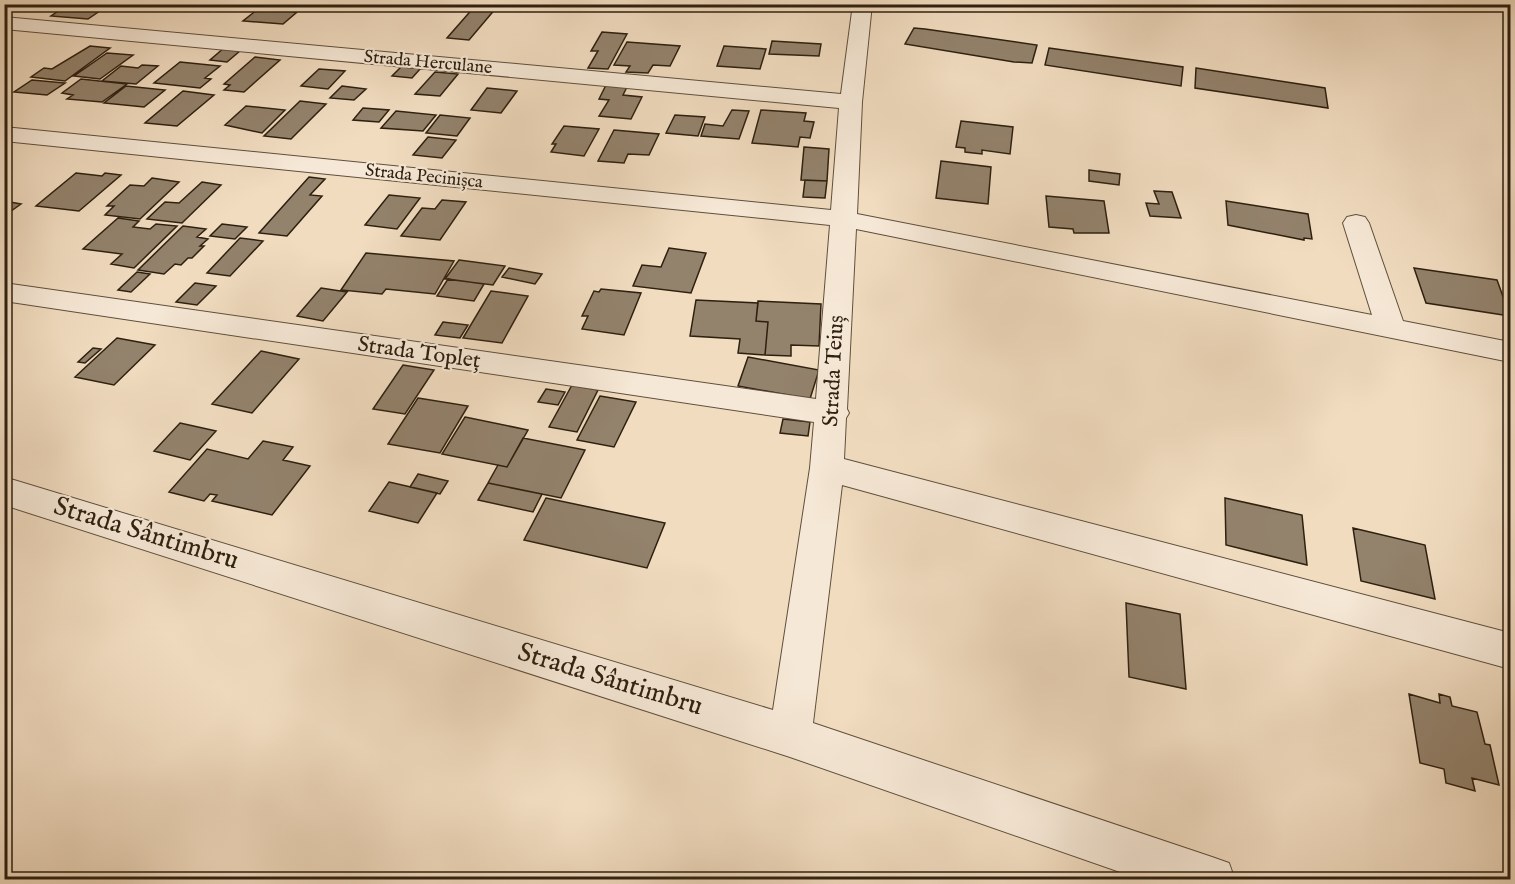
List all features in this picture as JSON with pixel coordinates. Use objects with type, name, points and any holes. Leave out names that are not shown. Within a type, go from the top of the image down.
[{"type":"street","name":"Strada Teiuș","points":[[790,736],[833,413],[851,102],[863,4]]},
{"type":"street","name":"Strada Herculane","points":[[4,23],[851,102]]},
{"type":"street","name":"Strada Pecinișca","points":[[4,134],[843,219],[1510,352]]},
{"type":"street","points":[[1356,223],[1391,329]]},
{"type":"street","name":"Strada Topleț","points":[[4,292],[833,413]]},
{"type":"street","points":[[827,468],[1510,651]]},
{"type":"street","name":"Strada Sântimbru","points":[[4,491],[790,736],[1212,879]]},
{"type":"building","points":[[69,4],[110,4],[88,19],[51,16]]},
{"type":"building","points":[[737,4],[803,4],[802,10]]},
{"type":"building","points":[[475,6],[496,8],[469,40],[447,38]]},
{"type":"building","points":[[258,9],[297,12],[283,24],[243,21]]},
{"type":"building","points":[[914,28],[1037,45],[1032,63],[1014,62],[905,44]]},
{"type":"building","points":[[602,32],[627,34],[608,69],[588,68],[598,51],[591,51]]},
{"type":"building","points":[[772,41],[821,44],[819,56],[769,54]]},
{"type":"building","points":[[627,42],[680,46],[670,66],[653,65],[648,73],[626,72],[630,66],[614,65]]},
{"type":"building","points":[[90,46],[110,48],[65,81],[31,77],[44,68],[52,69]]},
{"type":"building","points":[[724,46],[766,49],[760,69],[717,66]]},
{"type":"building","points":[[224,48],[241,50],[227,62],[210,60]]},
{"type":"building","points":[[1049,48],[1183,67],[1181,86],[1045,65]]},
{"type":"building","points":[[107,53],[133,55],[100,79],[74,76]]},
{"type":"building","points":[[255,57],[280,60],[244,92],[224,90],[230,85],[224,84]]},
{"type":"building","points":[[180,62],[220,66],[205,78],[211,79],[200,88],[154,83]]},
{"type":"building","points":[[142,65],[158,66],[136,84],[102,81],[121,66],[138,68]]},
{"type":"building","points":[[401,67],[421,68],[412,78],[392,76]]},
{"type":"building","points":[[1196,68],[1325,88],[1328,108],[1195,88]]},
{"type":"building","points":[[319,69],[345,71],[328,89],[301,86]]},
{"type":"building","points":[[435,72],[458,74],[440,96],[415,94]]},
{"type":"building","points":[[81,79],[127,84],[102,102],[67,99],[73,95],[62,93]]},
{"type":"building","points":[[32,80],[65,83],[47,95],[14,92]]},
{"type":"building","points":[[606,85],[627,87],[623,95],[642,97],[631,119],[599,116],[609,100],[599,99]]},
{"type":"building","points":[[126,86],[165,90],[144,107],[104,103]]},
{"type":"building","points":[[342,86],[366,89],[354,100],[330,98]]},
{"type":"building","points":[[487,88],[517,91],[501,113],[471,110]]},
{"type":"building","points":[[183,91],[214,95],[177,126],[145,123]]},
{"type":"building","points":[[300,101],[326,104],[291,139],[264,136]]},
{"type":"building","points":[[246,106],[285,110],[262,133],[225,125]]},
{"type":"building","points":[[363,108],[389,110],[379,122],[353,120]]},
{"type":"building","points":[[732,110],[749,111],[739,139],[701,136],[705,124],[723,126]]},
{"type":"building","points":[[761,110],[806,113],[804,121],[814,122],[810,138],[800,137],[798,147],[752,143]]},
{"type":"building","points":[[396,111],[436,115],[423,131],[381,128]]},
{"type":"building","points":[[440,115],[470,118],[457,136],[426,133]]},
{"type":"building","points":[[675,115],[705,117],[698,136],[666,133]]},
{"type":"building","points":[[961,121],[1013,127],[1010,154],[982,150],[982,154],[965,152],[965,148],[956,147]]},
{"type":"building","points":[[564,126],[599,129],[584,156],[551,152],[556,144],[552,144]]},
{"type":"building","points":[[614,130],[659,134],[649,155],[628,154],[624,163],[598,161]]},
{"type":"building","points":[[428,137],[456,140],[442,158],[413,155]]},
{"type":"building","points":[[804,147],[829,149],[827,181],[801,180]]},
{"type":"building","points":[[941,161],[991,167],[988,204],[936,198]]},
{"type":"building","points":[[1089,170],[1120,174],[1119,185],[1089,181]]},
{"type":"building","points":[[76,173],[102,176],[105,173],[121,175],[79,211],[36,206]]},
{"type":"building","points":[[309,177],[325,179],[310,195],[322,196],[287,236],[259,233]]},
{"type":"building","points":[[152,178],[179,182],[140,219],[105,215],[114,206],[107,206],[130,185],[144,186]]},
{"type":"building","points":[[805,180],[827,181],[825,198],[803,197]]},
{"type":"building","points":[[202,182],[221,185],[182,223],[147,219],[165,202],[179,203]]},
{"type":"building","points":[[1154,191],[1172,192],[1181,218],[1150,216],[1146,203],[1159,204]]},
{"type":"building","points":[[389,195],[420,198],[397,229],[365,225]]},
{"type":"building","points":[[1046,196],[1104,201],[1109,233],[1074,233],[1073,229],[1049,227]]},
{"type":"building","points":[[442,200],[466,202],[440,240],[401,236],[422,208],[435,209]]},
{"type":"building","points":[[4,201],[21,204],[4,216]]},
{"type":"building","points":[[1226,201],[1308,214],[1312,239],[1304,238],[1304,240],[1228,225]]},
{"type":"building","points":[[118,218],[139,221],[133,227],[150,229],[156,224],[177,226],[134,268],[111,264],[122,254],[83,249]]},
{"type":"building","points":[[222,224],[247,227],[235,239],[210,236]]},
{"type":"building","points":[[183,226],[206,229],[197,237],[208,239],[192,258],[188,258],[181,265],[175,264],[164,274],[138,270]]},
{"type":"building","points":[[240,238],[263,241],[230,276],[207,273]]},
{"type":"building","points":[[669,248],[706,253],[691,293],[633,286],[642,265],[661,267]]},
{"type":"building","points":[[366,253],[454,261],[435,294],[386,289],[382,294],[341,290]]},
{"type":"building","points":[[459,260],[505,266],[493,285],[445,279]]},
{"type":"building","points":[[509,268],[542,274],[535,284],[502,277]]},
{"type":"building","points":[[1414,268],[1497,280],[1510,316],[1426,303]]},
{"type":"building","points":[[137,272],[150,274],[131,292],[118,290]]},
{"type":"building","points":[[448,279],[484,284],[474,301],[437,296]]},
{"type":"building","points":[[195,283],[216,286],[197,305],[176,302]]},
{"type":"building","points":[[321,288],[347,292],[323,321],[297,316]]},
{"type":"building","points":[[601,289],[641,293],[624,335],[582,329],[588,316],[582,316],[594,291],[599,292]]},
{"type":"building","points":[[491,291],[528,296],[502,343],[463,338]]},
{"type":"building","points":[[696,300],[758,303],[756,321],[768,322],[765,355],[738,353],[740,339],[690,336]]},
{"type":"building","points":[[758,301],[821,304],[819,346],[791,345],[791,356],[765,355],[768,322],[756,321]]},
{"type":"building","points":[[443,322],[468,325],[460,338],[435,335]]},
{"type":"building","points":[[117,338],[155,345],[114,385],[75,377]]},
{"type":"building","points":[[93,348],[101,349],[85,363],[78,362]]},
{"type":"building","points":[[261,351],[299,359],[252,413],[212,404]]},
{"type":"building","points":[[748,357],[819,370],[810,399],[738,386]]},
{"type":"building","points":[[403,365],[434,370],[405,414],[373,409]]},
{"type":"building","points":[[572,385],[598,390],[577,432],[549,427]]},
{"type":"building","points":[[546,389],[565,392],[558,405],[538,402]]},
{"type":"building","points":[[600,396],[636,402],[614,447],[577,440]]},
{"type":"building","points":[[418,398],[468,406],[440,453],[388,444]]},
{"type":"building","points":[[465,417],[528,430],[507,467],[442,454]]},
{"type":"building","points":[[783,419],[810,422],[808,436],[780,433]]},
{"type":"building","points":[[180,423],[216,431],[190,460],[154,451]]},
{"type":"building","points":[[523,438],[585,450],[561,498],[488,483],[498,465],[507,467]]},
{"type":"building","points":[[263,441],[293,447],[283,460],[310,466],[272,515],[212,501],[217,495],[210,494],[204,501],[169,492],[207,449],[248,459]]},
{"type":"building","points":[[418,474],[448,481],[440,494],[410,487]]},
{"type":"building","points":[[389,482],[437,493],[418,523],[369,511]]},
{"type":"building","points":[[488,483],[542,494],[533,512],[478,500]]},
{"type":"building","points":[[546,498],[665,523],[647,568],[524,540]]},
{"type":"building","points":[[1225,498],[1302,515],[1307,565],[1226,545]]},
{"type":"building","points":[[1353,528],[1425,545],[1435,599],[1361,581]]},
{"type":"building","points":[[1126,603],[1180,614],[1186,689],[1129,677]]},
{"type":"building","points":[[1409,694],[1440,703],[1439,694],[1450,697],[1452,706],[1477,712],[1485,744],[1490,745],[1499,785],[1472,778],[1475,791],[1446,783],[1444,769],[1420,763]]}]
